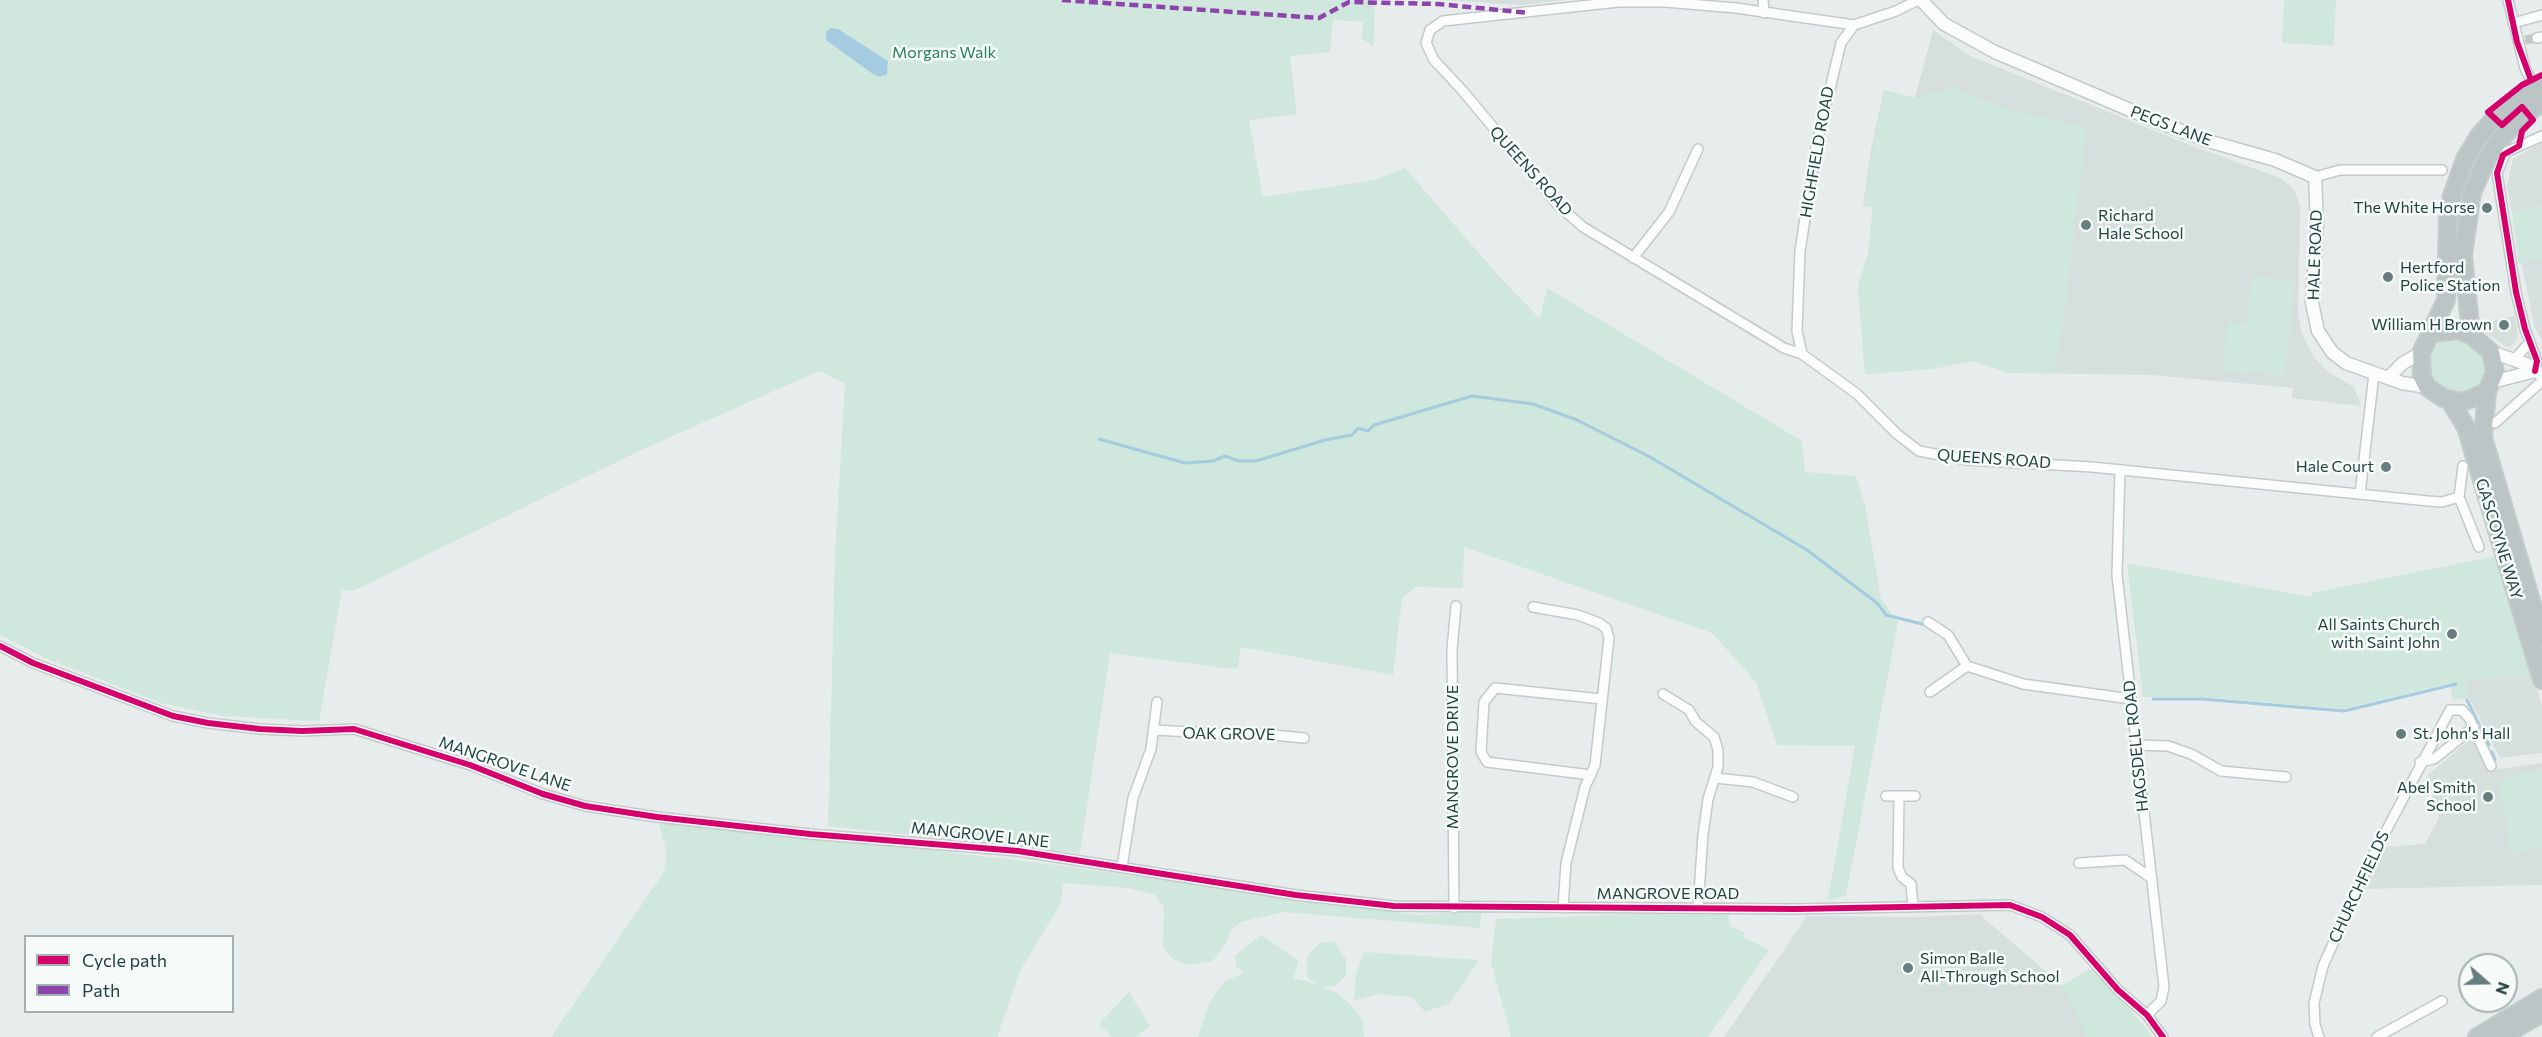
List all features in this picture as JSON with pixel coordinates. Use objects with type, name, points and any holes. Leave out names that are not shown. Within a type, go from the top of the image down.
[{"type":"highway","points":[[2433,333],[2459,330],[2471,336],[2491,352],[2495,372],[2490,387],[2471,400],[2450,401],[2427,387],[2420,366],[2421,353],[2433,333],[2446,300],[2448,218],[2458,175],[2472,147],[2491,123],[2540,92]]},
{"type":"highway","points":[[2471,336],[2463,255],[2472,192],[2488,157],[2540,92]]},
{"type":"highway","name":"GASCOYNE WAY","points":[[2490,387],[2483,438],[2542,638]]},
{"type":"highway","name":"GASCOYNE WAY","points":[[2450,401],[2466,427],[2542,680]]},
{"type":"highway","points":[[2477,1037],[2542,998]]},
{"type":"highway","points":[[2501,1037],[2542,1013]]},
{"type":"main road","name":"PEGS LANE","points":[[1920,0],[1944,24],[1995,52],[2158,122],[2208,141],[2293,166],[2315,177]]},
{"type":"main road","name":"HALE ROAD","points":[[2315,177],[2317,224],[2313,318],[2321,336],[2332,352],[2346,363],[2374,374],[2390,376],[2403,382],[2427,387]]},
{"type":"main road","points":[[2491,352],[2526,364],[2540,376]]},
{"type":"main road","points":[[2390,376],[2403,363],[2421,353]]},
{"type":"main road","points":[[2490,387],[2540,376]]},
{"type":"street","points":[[1763,0],[1764,13],[1854,26],[1920,0]]},
{"type":"street","points":[[2508,0],[2513,22],[2521,41],[2525,68],[2540,92]]},
{"type":"street","name":"QUEENS ROAD","points":[[1764,13],[1665,2],[1594,4],[1443,21],[1430,30],[1426,48],[1563,210],[1583,227],[1784,348],[1802,354],[1857,394],[1907,442],[1928,454],[1967,460],[2056,464],[2442,501],[2459,496]]},
{"type":"street","points":[[2513,22],[2542,15]]},
{"type":"street","name":"HIGHFIELD ROAD","points":[[1802,354],[1797,331],[1796,304],[1800,251],[1809,189],[1830,78],[1841,43],[1854,26]]},
{"type":"street","points":[[2495,423],[2540,376],[2516,292],[2497,174],[2506,152],[2542,136]]},
{"type":"street","points":[[1632,258],[1669,212],[1698,149]]},
{"type":"street","points":[[2315,177],[2340,170],[2442,170]]},
{"type":"street","points":[[2515,359],[2529,343]]},
{"type":"street","points":[[2360,494],[2374,374]]},
{"type":"street","points":[[2463,466],[2459,496],[2479,548]]},
{"type":"street","name":"HAGSDELL ROAD","points":[[2120,470],[2117,574],[2163,992],[2161,1001],[2147,1015]]},
{"type":"street","name":"MANGROVE DRIVE","points":[[1454,908],[1452,649],[1456,606]]},
{"type":"street","points":[[1533,607],[1578,615],[1606,628],[1610,638],[1595,765],[1566,863],[1563,908]]},
{"type":"street","points":[[1928,622],[1948,635],[1967,666],[2023,684],[2131,699]]},
{"type":"street","name":"MANGROVE LANE","points":[[0,646],[33,663],[174,716],[208,723],[260,729],[302,731],[354,729],[450,758],[543,794],[585,806],[657,817],[810,834],[1018,851],[1122,867]]},
{"type":"street","points":[[1929,692],[1967,666]]},
{"type":"street","points":[[1591,775],[1487,762],[1481,752],[1484,702],[1495,688],[1602,699]]},
{"type":"street","points":[[1663,694],[1689,710],[1696,722],[1714,737],[1719,758],[1704,825],[1698,907]]},
{"type":"street","points":[[1122,867],[1135,787],[1149,757],[1157,702]]},
{"type":"street","name":"CHURCHFIELDS","points":[[2319,1037],[2315,1024],[2314,1003],[2318,980],[2354,894],[2420,762],[2450,710],[2463,710],[2474,727]]},
{"type":"street","points":[[2420,762],[2434,759],[2474,727],[2491,766]]},
{"type":"street","name":"OAK GROVE","points":[[1154,730],[1252,733],[1304,738]]},
{"type":"street","points":[[2136,745],[2168,746],[2191,754],[2221,771],[2286,777]]},
{"type":"street","points":[[1716,778],[1753,782],[1792,797]]},
{"type":"street","points":[[1886,796],[1915,796]]},
{"type":"street","points":[[1899,796],[1898,868],[1902,877],[1911,884],[1913,906]]},
{"type":"street","points":[[2079,863],[2125,860],[2150,877]]},
{"type":"street","name":"MANGROVE ROAD","points":[[1122,867],[1335,900],[1394,906],[1563,908],[2010,905],[2056,925],[2082,948],[2118,990],[2147,1015],[2163,1037]]},
{"type":"street","points":[[2377,1037],[2442,1001]]},
{"type":"shaded area","points":[[1442,0],[1566,0],[1522,5]]},
{"type":"shaded area","name":"Richard Hale School","points":[[1933,30],[1970,56],[2190,145],[2280,178],[2294,189],[2300,206],[2298,314],[2302,334],[2313,356],[2328,372],[2354,387],[2361,406],[2292,398],[2293,388],[2151,375],[2008,373],[1974,361],[1931,369],[1865,374],[1858,286],[1868,254],[1873,207],[1863,206],[1871,149],[1884,90],[1915,98]]},
{"type":"shaded area","points":[[2542,142],[2542,206],[2512,213],[2507,187],[2513,159]]},
{"type":"shaded area","points":[[2542,258],[2542,341],[2534,325],[2522,265],[2519,263]]},
{"type":"shaded area","points":[[2515,316],[2518,337],[2512,346],[2507,347],[2486,333],[2483,323]]},
{"type":"shaded area","points":[[2533,678],[2542,705],[2542,753],[2500,758],[2469,698],[2465,679]]},
{"type":"shaded area","name":"Abel Smith School","points":[[2471,738],[2485,764],[2500,769],[2542,763],[2542,885],[2361,889],[2383,847],[2425,844],[2439,818],[2427,776]]},
{"type":"shaded area","name":"Simon Balle All-Through School","points":[[1979,914],[2062,985],[2095,1037],[1724,1037],[1807,916],[1919,917]]},
{"type":"green space","name":"Morgans Walk","points":[[0,0],[1375,0],[1374,46],[1362,39],[1363,22],[1333,20],[1330,52],[1290,56],[1297,114],[1249,120],[1263,197],[1374,180],[1405,168],[1498,275],[1540,319],[1547,288],[1802,441],[1805,472],[1856,476],[1865,505],[1881,599],[1898,622],[1846,896],[1828,900],[1855,746],[1777,745],[1756,682],[1712,633],[1464,547],[1463,588],[1416,587],[1402,598],[1393,675],[1241,647],[1238,668],[1232,669],[1110,653],[1080,853],[828,826],[835,554],[845,383],[819,371],[639,451],[353,591],[342,590],[319,721],[223,716],[161,703],[45,658],[0,635]]},
{"type":"green space","points":[[2284,0],[2336,0],[2334,46],[2282,43]]},
{"type":"green space","points":[[1954,87],[2005,109],[2087,127],[2063,323],[2054,372],[2008,373],[1974,361],[1931,369],[1865,374],[1858,286],[1868,254],[1873,207],[1863,206],[1884,90],[1915,98]]},
{"type":"green space","points":[[2542,206],[2542,258],[2519,263],[2512,213]]},
{"type":"green space","points":[[2252,276],[2295,281],[2285,376],[2223,370],[2227,322],[2246,323]]},
{"type":"green space","points":[[2455,337],[2465,340],[2479,352],[2486,367],[2482,383],[2469,394],[2454,395],[2438,387],[2429,377],[2429,352],[2439,342]]},
{"type":"green space","points":[[2497,556],[2533,678],[2465,679],[2469,698],[2452,700],[2451,683],[2343,709],[2202,697],[2143,697],[2127,563],[2311,597],[2312,593]]},
{"type":"green space","points":[[2542,769],[2542,847],[2512,855],[2498,780]]},
{"type":"green space","points":[[657,817],[1064,866],[1418,915],[1481,911],[1480,928],[1283,912],[1241,922],[1231,930],[1226,943],[1213,961],[1189,965],[1174,960],[1163,947],[1164,907],[1155,895],[1128,888],[1063,883],[1061,903],[1020,971],[997,1037],[551,1037],[664,872],[667,854]]},
{"type":"green space","points":[[1728,911],[1730,926],[1745,933],[1744,937],[1769,950],[1708,1037],[1511,1037],[1491,962],[1496,919]]},
{"type":"green space","points":[[1261,935],[1298,960],[1294,978],[1317,984],[1307,977],[1307,956],[1320,943],[1334,941],[1346,959],[1346,976],[1335,986],[1323,987],[1336,992],[1351,1005],[1362,1019],[1364,1037],[1198,1037],[1210,1001],[1226,980],[1245,973],[1236,966],[1235,956]]},
{"type":"green space","points":[[1364,952],[1479,960],[1450,1003],[1425,1012],[1411,997],[1381,994],[1354,1000],[1356,974]]},
{"type":"green space","points":[[2090,969],[2129,1008],[2153,1037],[2087,1037],[2062,985]]},
{"type":"green space","points":[[1129,992],[1150,1026],[1136,1037],[1112,1037],[1099,1024]]},
{"type":"water","points":[[831,28],[838,29],[888,61],[887,74],[879,77],[873,74],[826,40],[826,32]]},
{"type":"waterway","points":[[1099,439],[1185,463],[1213,461],[1225,456],[1239,461],[1256,461],[1325,440],[1352,435],[1358,428],[1368,431],[1374,425],[1472,396],[1533,404],[1577,420],[1650,457],[1807,550],[1877,603],[1886,615],[1926,625]]},
{"type":"waterway","points":[[2153,699],[2202,699],[2344,711],[2456,684]]},
{"type":"waterway","points":[[2467,700],[2489,745]]},
{"type":"waterway","points":[[2492,752],[2495,759]]},
{"type":"tunnel","points":[[2525,40],[2537,38]]},
{"type":"marked path","points":[[1062,0],[1319,18],[1349,2],[1438,4],[1529,13]]},
{"type":"cycle path","points":[[2508,0],[2517,42],[2531,80]]},
{"type":"cycle path","points":[[2535,371],[2537,361],[2525,329],[2516,292],[2497,173],[2503,155],[2519,146],[2522,131],[2533,120],[2522,107],[2502,125],[2488,112],[2522,85],[2542,75]]},
{"type":"cycle path","points":[[0,646],[33,663],[173,716],[260,729],[302,731],[354,729],[470,765],[543,794],[585,806],[657,817],[810,834],[1018,851],[1296,895],[1394,906],[1795,909],[2010,905],[2042,917],[2070,935],[2118,990],[2147,1015],[2163,1037]]},
{"type":"place","name":"The White Horse","points":[[2487,208]]},
{"type":"place","name":"Richard Hale School","points":[[2086,225]]},
{"type":"place","name":"Hertford Police Station","points":[[2388,277]]},
{"type":"place","name":"William H Brown","points":[[2504,325]]},
{"type":"place","name":"Hale Court","points":[[2386,467]]},
{"type":"place","name":"All Saints Church with Saint John","points":[[2452,634]]},
{"type":"place","name":"St. John's Hall","points":[[2401,734]]},
{"type":"place","name":"Abel Smith School","points":[[2488,797]]},
{"type":"place","name":"Simon Balle All-Through School","points":[[1908,968]]}]
